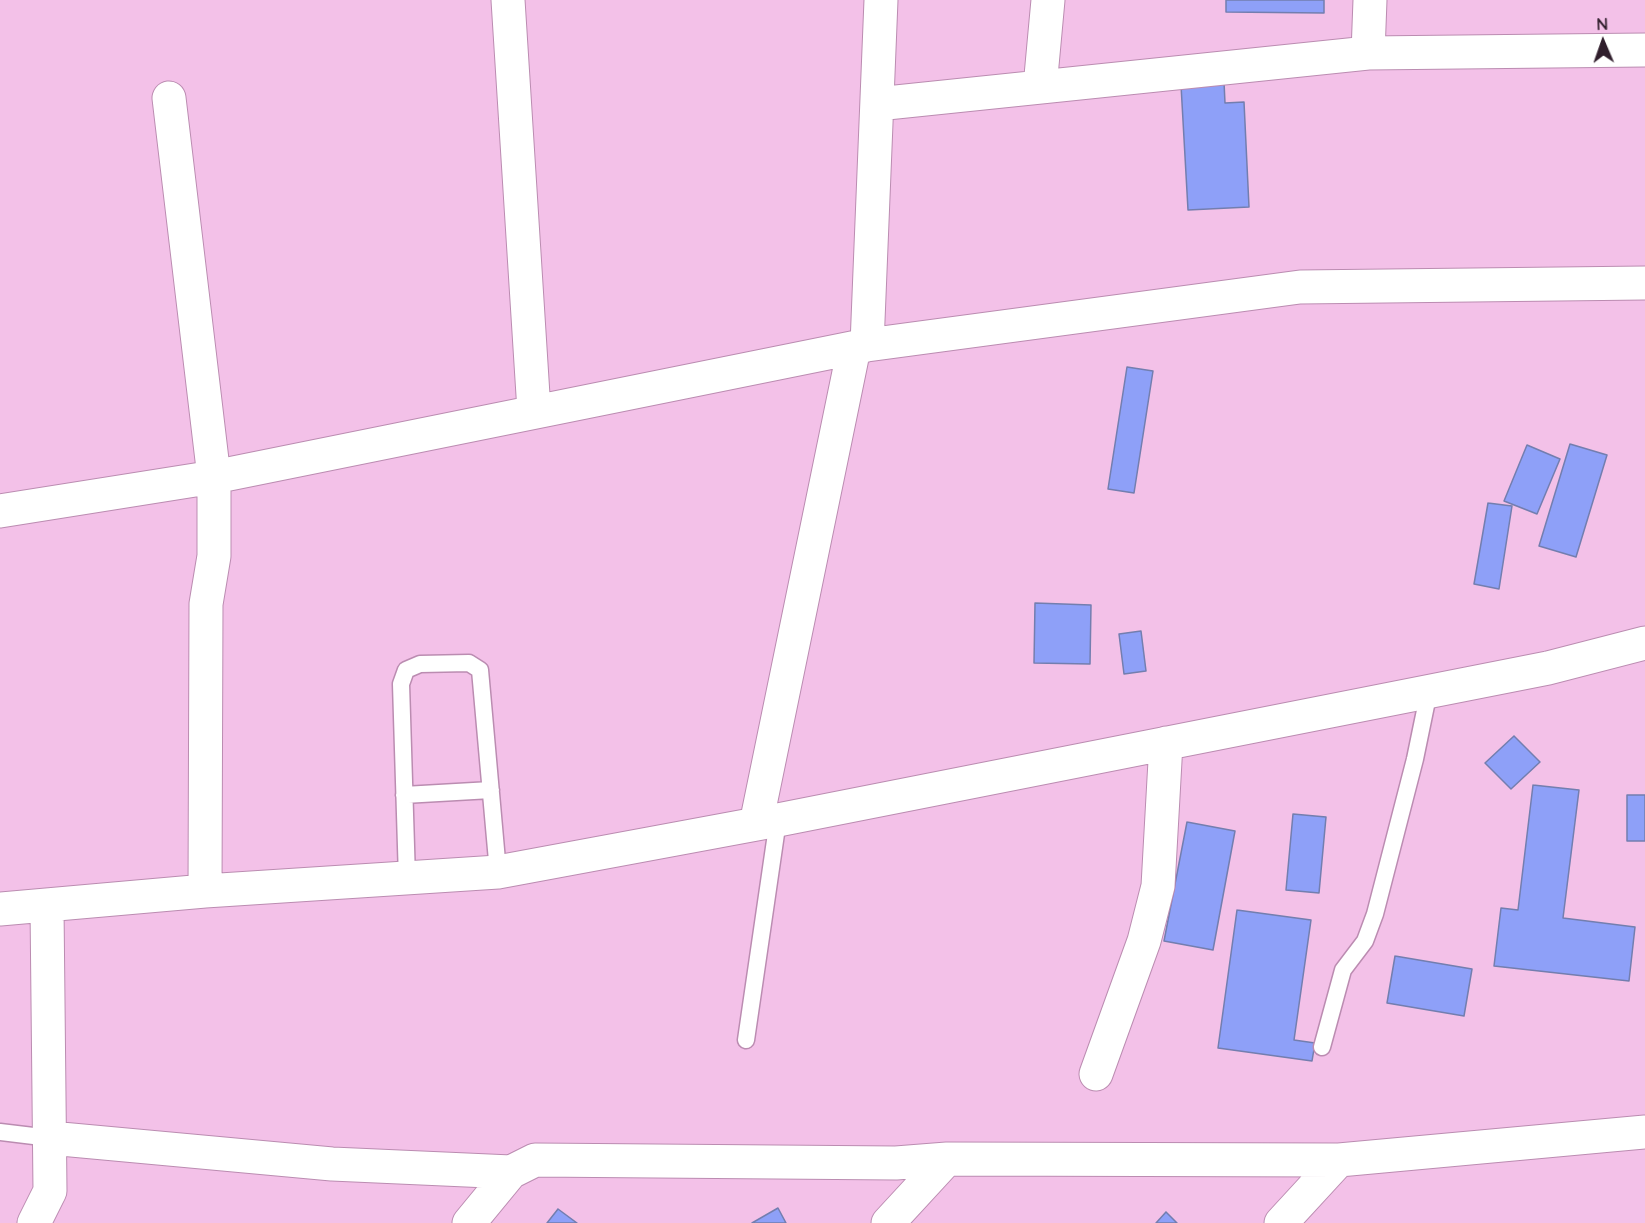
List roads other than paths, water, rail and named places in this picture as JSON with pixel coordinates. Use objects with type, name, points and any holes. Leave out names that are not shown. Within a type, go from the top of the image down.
[{"type":"street","points":[[508,0],[534,411]]},
{"type":"street","points":[[767,822],[861,347],[877,104],[881,0]]},
{"type":"street","points":[[1040,87],[1048,0]]},
{"type":"street","points":[[1368,53],[1370,0]]},
{"type":"street","points":[[877,104],[1368,53],[1645,50]]},
{"type":"street","points":[[169,98],[214,477],[214,556],[206,604],[208,657],[206,891]]},
{"type":"street","points":[[0,511],[214,477],[861,347],[1300,287],[1645,283]]},
{"type":"street","points":[[0,909],[46,907],[206,891],[498,872],[767,822],[1548,668],[1645,643]]},
{"type":"street","points":[[1096,1074],[1144,942],[1158,886],[1166,743]]},
{"type":"street","points":[[34,1223],[50,1191],[46,907]]},
{"type":"street","points":[[469,1223],[511,1172],[536,1160],[896,1163],[947,1160],[1339,1160],[1645,1132]]},
{"type":"street","points":[[50,1138],[332,1164],[511,1172]]},
{"type":"street","points":[[888,1223],[947,1160]]},
{"type":"street","points":[[1281,1223],[1339,1160]]},
{"type":"lane","points":[[407,879],[401,684],[406,670],[420,664],[470,663],[480,670],[498,872]]},
{"type":"lane","points":[[1322,1047],[1343,970],[1365,940],[1375,914],[1429,691]]},
{"type":"lane","points":[[405,795],[491,790]]},
{"type":"lane","points":[[746,1040],[767,822]]},
{"type":"lane","points":[[0,1132],[50,1138]]}]
